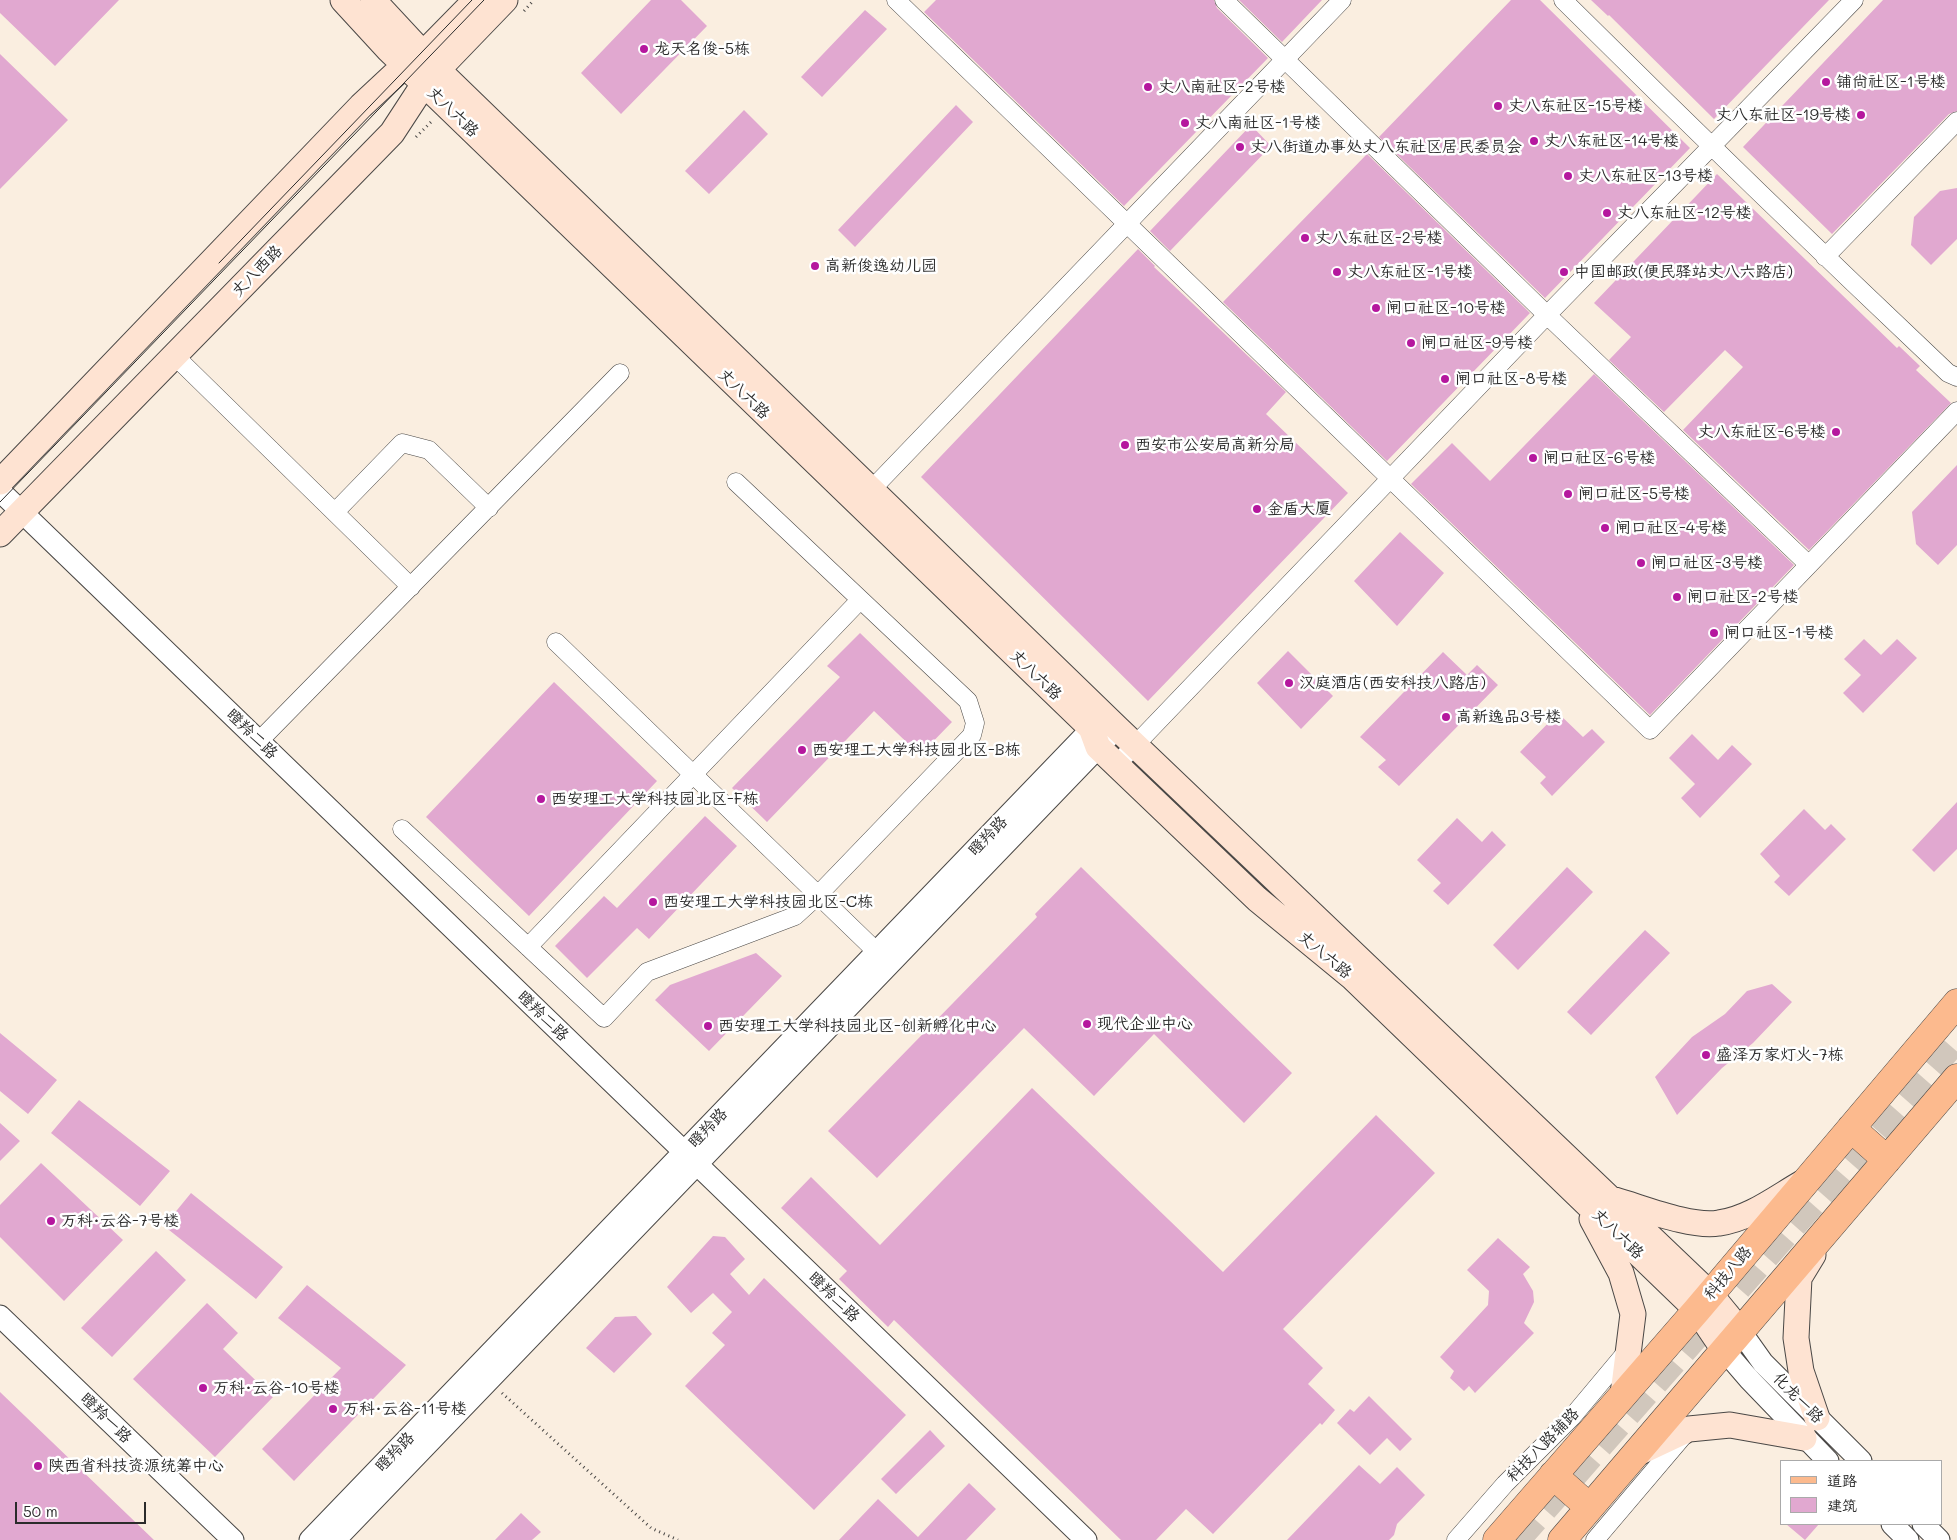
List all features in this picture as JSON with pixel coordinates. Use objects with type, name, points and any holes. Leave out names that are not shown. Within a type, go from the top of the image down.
[{"type":"main road","name":"丈八六路","points":[[343,0],[422,68],[872,489],[1103,730],[1117,764],[1257,899],[1352,977],[1582,1199],[1703,1302]]},
{"type":"main road","name":"丈八六路","points":[[373,0],[422,68],[1103,730],[1135,745],[1610,1198],[1703,1302],[1732,1341]]},
{"type":"main road","name":"丈八西路","points":[[0,534],[392,133],[422,68],[476,0]]},
{"type":"main road","name":"丈八西路","points":[[0,482],[361,106],[422,68],[506,0]]},
{"type":"main road","name":"科技八路","points":[[1497,1540],[1703,1302],[1957,1003]]},
{"type":"main road","points":[[1562,1540],[1957,1078]]},
{"type":"main road","points":[[1851,1128],[1887,1160]]},
{"type":"main road","points":[[1610,1198],[1684,1220],[1718,1224],[1744,1216],[1806,1180]]},
{"type":"main road","points":[[1582,1199],[1622,1274],[1633,1314],[1623,1394]]},
{"type":"main road","points":[[1634,1455],[1689,1429],[1730,1425],[1811,1428],[1796,1338],[1796,1304],[1799,1278],[1829,1227]]},
{"type":"main road","points":[[1553,1475],[1590,1507]]},
{"type":"street","points":[[896,0],[1650,730],[1957,411]]},
{"type":"street","points":[[1224,0],[1547,315],[1809,565]]},
{"type":"street","points":[[872,489],[1342,0]]},
{"type":"street","points":[[1563,0],[1711,148],[1948,373],[1957,377]]},
{"type":"street","points":[[1117,764],[1547,315],[1854,0]]},
{"type":"street","points":[[1825,257],[1957,121]]},
{"type":"street","points":[[182,363],[411,587]]},
{"type":"street","points":[[259,741],[620,373]]},
{"type":"street","points":[[334,512],[402,443],[429,450],[489,508]]},
{"type":"street","points":[[402,829],[604,1018],[647,972],[795,916],[818,895],[972,735],[975,723],[968,701],[736,482]]},
{"type":"street","name":"瞪羚二路","points":[[0,491],[1086,1540]]},
{"type":"street","points":[[528,947],[860,600]]},
{"type":"street","points":[[556,642],[877,952]]},
{"type":"street","name":"瞪羚路","points":[[335,1540],[488,1381],[877,952],[1103,730]]},
{"type":"street","name":"瞪羚路","points":[[310,1540],[690,1158],[1103,730]]},
{"type":"street","name":"瞪羚一路","points":[[0,1316],[233,1540]]},
{"type":"street","name":"化龙一路","points":[[1732,1341],[1749,1380],[1811,1428],[1859,1460]]},
{"type":"street","name":"科技八路辅路","points":[[1456,1540],[1505,1484],[1572,1417],[1629,1350]]},
{"type":"street","name":"化龙一路","points":[[1811,1428],[1827,1460]]},
{"type":"street","points":[[1595,1540],[1689,1429]]},
{"type":"street","points":[[1893,1525],[1908,1540]]},
{"type":"street","points":[[1924,1525],[1940,1540]]},
{"type":"path","points":[[488,1381],[651,1528],[678,1540]]},
{"type":"building","points":[[0,0],[119,0],[55,66],[0,13]]},
{"type":"building","name":"龙天名俊-5栋","points":[[651,0],[681,0],[707,26],[621,114],[581,73]]},
{"type":"building","points":[[936,0],[1214,0],[1217,8],[1268,58],[1124,206],[924,12]]},
{"type":"building","points":[[1239,0],[1322,0],[1282,42]]},
{"type":"building","points":[[1511,0],[1540,0],[1690,148],[1545,298],[1379,137]]},
{"type":"building","points":[[1591,0],[1829,0],[1714,119],[1609,15]]},
{"type":"building","points":[[1883,0],[1957,0],[1957,111],[1949,114],[1832,234],[1743,147]]},
{"type":"building","points":[[865,10],[887,29],[822,97],[801,77]]},
{"type":"building","points":[[0,54],[68,120],[0,189]]},
{"type":"building","points":[[956,105],[973,122],[855,247],[838,230]]},
{"type":"building","points":[[744,110],[768,134],[709,194],[685,171]]},
{"type":"building","points":[[1251,125],[1271,146],[1170,251],[1150,231]]},
{"type":"building","points":[[1367,154],[1530,313],[1387,461],[1223,302]]},
{"type":"building","points":[[1717,174],[1897,348],[1899,346],[1920,366],[1916,370],[1951,403],[1809,550],[1683,430],[1743,367],[1725,350],[1664,412],[1609,360],[1631,337],[1594,303]]},
{"type":"building","points":[[1957,188],[1957,239],[1931,265],[1911,245],[1914,217],[1940,191]]},
{"type":"building","name":"西安市公安局高新分局","points":[[1138,249],[1154,267],[1286,392],[1266,414],[1348,493],[1148,701],[921,477]]},
{"type":"building","points":[[1594,374],[1794,565],[1650,715],[1411,484],[1452,443],[1490,481]]},
{"type":"building","points":[[1957,465],[1957,545],[1938,565],[1916,544],[1912,512]]},
{"type":"building","points":[[1400,532],[1444,573],[1397,626],[1354,581]]},
{"type":"building","points":[[860,633],[952,722],[920,755],[874,711],[767,822],[732,788],[840,677],[827,666]]},
{"type":"building","points":[[1864,639],[1881,655],[1897,639],[1917,658],[1863,713],[1843,693],[1861,675],[1844,659]]},
{"type":"building","points":[[1288,651],[1333,696],[1301,729],[1257,683]]},
{"type":"building","name":"高新逸品3号楼","points":[[1443,652],[1467,675],[1477,665],[1498,685],[1399,786],[1378,767],[1386,760],[1360,737]]},
{"type":"building","name":"西安理工大学科技园北区-F栋","points":[[554,682],[657,781],[529,916],[426,817]]},
{"type":"building","points":[[1558,713],[1583,737],[1592,729],[1605,742],[1552,796],[1540,783],[1546,777],[1520,752]]},
{"type":"building","points":[[1692,734],[1718,760],[1732,745],[1752,764],[1700,818],[1681,798],[1695,784],[1669,758]]},
{"type":"building","points":[[1957,802],[1957,849],[1934,872],[1912,850]]},
{"type":"building","points":[[1804,809],[1825,830],[1831,824],[1846,839],[1789,896],[1774,882],[1780,876],[1760,854]]},
{"type":"building","name":"西安理工大学科技园北区-C栋","points":[[705,816],[737,846],[649,939],[637,928],[587,978],[555,946],[604,896],[617,908]]},
{"type":"building","points":[[1457,818],[1482,842],[1492,831],[1506,845],[1448,905],[1433,891],[1441,883],[1417,860]]},
{"type":"building","name":"现代企业中心","points":[[1081,867],[1292,1073],[1244,1123],[1154,1034],[1094,1096],[1024,1028],[877,1178],[828,1131],[1037,917],[1035,914]]},
{"type":"building","points":[[1567,867],[1593,892],[1518,970],[1493,945]]},
{"type":"building","points":[[1645,930],[1670,953],[1591,1035],[1567,1012]]},
{"type":"building","name":"西安理工大学科技园北区-创新孵化中心","points":[[756,953],[782,976],[709,1051],[655,1000],[670,985]]},
{"type":"building","name":"盛泽万家灯火-7栋","points":[[1772,984],[1792,1002],[1753,1043],[1722,1068],[1677,1115],[1655,1077],[1692,1037],[1725,1014],[1747,991]]},
{"type":"building","points":[[0,1033],[57,1080],[28,1114],[0,1091]]},
{"type":"building","points":[[1032,1088],[1223,1272],[1376,1115],[1435,1173],[1283,1329],[1323,1368],[1308,1384],[1335,1410],[1322,1425],[1320,1423],[1213,1534],[1186,1509],[1156,1540],[1121,1540],[894,1320],[888,1327],[839,1279],[847,1271],[781,1208],[811,1177],[880,1245]]},
{"type":"building","points":[[79,1100],[170,1171],[140,1206],[51,1133]]},
{"type":"building","points":[[0,1123],[20,1141],[0,1161]]},
{"type":"building","name":"万科·云谷-7号楼","points":[[41,1163],[123,1240],[64,1301],[0,1237],[0,1205]]},
{"type":"building","points":[[191,1193],[283,1267],[256,1299],[164,1226]]},
{"type":"building","points":[[713,1236],[725,1237],[745,1259],[730,1274],[749,1295],[764,1278],[906,1415],[814,1510],[685,1386],[725,1345],[712,1333],[732,1312],[713,1293],[691,1313],[667,1287]]},
{"type":"building","points":[[1498,1238],[1530,1267],[1523,1274],[1533,1291],[1534,1302],[1524,1323],[1534,1333],[1475,1393],[1469,1386],[1464,1391],[1450,1378],[1454,1371],[1440,1357],[1488,1305],[1489,1291],[1467,1270]]},
{"type":"building","points":[[156,1251],[186,1280],[112,1357],[81,1328]]},
{"type":"building","name":"万科·云谷-11号楼","points":[[307,1285],[406,1365],[294,1481],[262,1449],[341,1368],[278,1318]]},
{"type":"building","name":"万科·云谷-10号楼","points":[[207,1303],[238,1333],[223,1349],[273,1397],[215,1457],[133,1379]]},
{"type":"building","points":[[636,1316],[652,1334],[614,1373],[586,1348],[615,1317]]},
{"type":"building","name":"陕西省科技资源统筹中心","points":[[0,1392],[154,1540],[0,1540]]},
{"type":"building","points":[[1369,1396],[1412,1439],[1400,1451],[1387,1438],[1370,1455],[1337,1423],[1350,1409],[1354,1412]]},
{"type":"building","points":[[930,1430],[945,1446],[896,1494],[881,1479]]},
{"type":"building","points":[[1359,1465],[1380,1484],[1397,1467],[1425,1495],[1397,1524],[1394,1535],[1389,1540],[1287,1540]]},
{"type":"building","points":[[969,1483],[996,1509],[966,1540],[839,1540],[878,1499],[918,1537]]},
{"type":"building","points":[[521,1513],[541,1532],[532,1540],[495,1540]]},
{"type":"building","points":[[1787,1525],[1818,1525],[1805,1540]]},
{"type":"tunnel","points":[[1516,1540],[1957,1038]]},
{"type":"tram line","points":[[219,263],[472,0]]},
{"type":"tram line","points":[[0,502],[484,0]]},
{"type":"place","name":"龙天名俊-5栋","points":[[644,49]]},
{"type":"place","name":"铺尚社区-1号楼","points":[[1826,82]]},
{"type":"place","name":"丈八南社区-2号楼","points":[[1148,87]]},
{"type":"place","name":"丈八东社区-15号楼","points":[[1498,106]]},
{"type":"place","name":"丈八东社区-19号楼","points":[[1861,115]]},
{"type":"place","name":"丈八南社区-1号楼","points":[[1185,123]]},
{"type":"place","name":"丈八东社区-14号楼","points":[[1534,141]]},
{"type":"place","name":"丈八街道办事处丈八东社区居民委员会","points":[[1240,147]]},
{"type":"place","name":"丈八东社区-13号楼","points":[[1568,176]]},
{"type":"place","name":"丈八东社区-12号楼","points":[[1607,213]]},
{"type":"place","name":"丈八东社区-2号楼","points":[[1305,238]]},
{"type":"place","name":"高新俊逸幼儿园","points":[[815,266]]},
{"type":"place","name":"丈八东社区-1号楼","points":[[1337,272]]},
{"type":"place","name":"中国邮政(便民驿站丈八六路店)","points":[[1564,272]]},
{"type":"place","name":"闸口社区-10号楼","points":[[1376,308]]},
{"type":"place","name":"闸口社区-9号楼","points":[[1411,343]]},
{"type":"place","name":"闸口社区-8号楼","points":[[1445,379]]},
{"type":"place","name":"丈八东社区-6号楼","points":[[1836,432]]},
{"type":"place","name":"西安市公安局高新分局","points":[[1125,445]]},
{"type":"place","name":"闸口社区-6号楼","points":[[1533,458]]},
{"type":"place","name":"闸口社区-5号楼","points":[[1568,494]]},
{"type":"place","name":"金盾大厦","points":[[1257,509]]},
{"type":"place","name":"闸口社区-4号楼","points":[[1605,528]]},
{"type":"place","name":"闸口社区-3号楼","points":[[1641,563]]},
{"type":"place","name":"闸口社区-2号楼","points":[[1677,597]]},
{"type":"place","name":"闸口社区-1号楼","points":[[1714,633]]},
{"type":"place","name":"汉庭酒店(西安科技八路店)","points":[[1289,683]]},
{"type":"place","name":"高新逸品3号楼","points":[[1446,717]]},
{"type":"place","name":"西安理工大学科技园北区-B栋","points":[[802,750]]},
{"type":"place","name":"西安理工大学科技园北区-F栋","points":[[541,799]]},
{"type":"place","name":"西安理工大学科技园北区-C栋","points":[[653,902]]},
{"type":"place","name":"现代企业中心","points":[[1087,1024]]},
{"type":"place","name":"西安理工大学科技园北区-创新孵化中心","points":[[708,1026]]},
{"type":"place","name":"盛泽万家灯火-7栋","points":[[1706,1055]]},
{"type":"place","name":"万科·云谷-7号楼","points":[[51,1221]]},
{"type":"place","name":"万科·云谷-10号楼","points":[[203,1388]]},
{"type":"place","name":"万科·云谷-11号楼","points":[[333,1409]]},
{"type":"place","name":"陕西省科技资源统筹中心","points":[[38,1466]]}]
